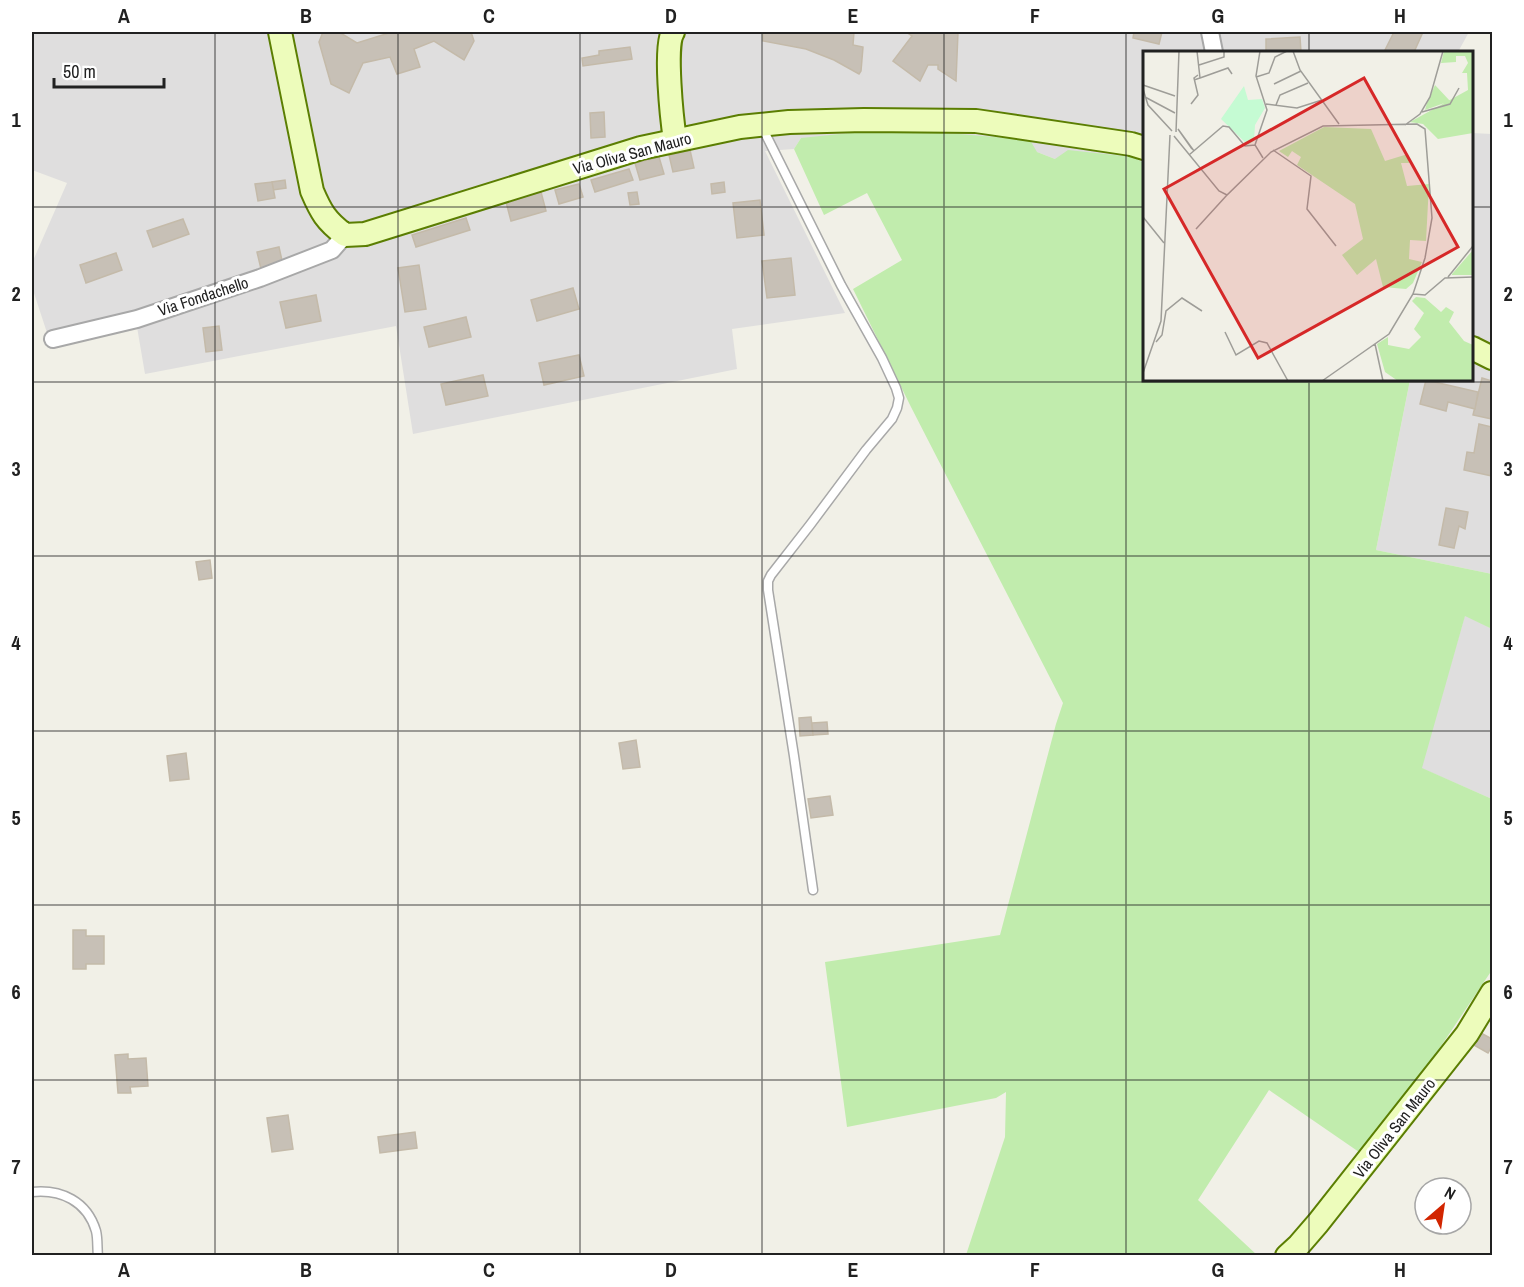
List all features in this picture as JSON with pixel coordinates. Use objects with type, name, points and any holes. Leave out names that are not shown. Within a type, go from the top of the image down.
[{"type":"street","points":[[280,32],[312,191],[321,213],[345,235]]},
{"type":"street","points":[[667,32],[675,140]]},
{"type":"street","points":[[1210,32],[1214,51]]},
{"type":"street","name":"Via Oliva San Mauro","points":[[345,235],[365,234],[629,151],[740,127],[789,122],[864,120],[976,121],[1143,148]]},
{"type":"street","name":"Via Fondachello","points":[[53,339],[138,318],[260,278],[332,250],[345,235]]},
{"type":"street","points":[[1473,348],[1492,358]]},
{"type":"street","name":"Via Oliva San Mauro","points":[[1287,1256],[1318,1223],[1443,1066],[1467,1034],[1492,993]]},
{"type":"lane","points":[[761,125],[841,285],[882,358],[899,398],[892,419],[866,450],[768,581],[813,890]]},
{"type":"lane","points":[[32,1192],[61,1194],[80,1204],[96,1232],[98,1256]]},
{"type":"shaded area","points":[[32,32],[1469,32],[1459,51],[1143,51],[1143,162],[1133,157],[1055,159],[1037,152],[801,138],[794,149],[765,151],[845,313],[732,329],[737,369],[413,434],[396,326],[145,374],[137,327],[52,348],[32,287],[32,263],[67,183],[32,170]]},
{"type":"shaded area","points":[[1473,133],[1492,134],[1492,574],[1376,550],[1410,381],[1473,381]]},
{"type":"shaded area","points":[[1465,615],[1492,629],[1492,799],[1421,768]]},
{"type":"green space","points":[[879,130],[959,134],[1030,140],[1037,152],[1055,159],[1068,150],[1133,157],[1143,162],[1143,381],[1410,381],[1376,550],[1492,574],[1492,629],[1465,616],[1422,768],[1492,799],[1492,970],[1437,1052],[1359,1152],[1269,1090],[1198,1200],[1257,1255],[966,1255],[1005,1137],[1006,1092],[996,1098],[847,1127],[825,962],[1000,935],[1063,703],[853,289],[902,260],[867,193],[824,215],[794,149],[801,138]]},
{"type":"building","points":[[323,32],[339,32],[357,43],[392,32],[471,32],[474,41],[464,60],[434,41],[414,49],[420,67],[397,74],[390,57],[363,63],[349,93],[331,84],[319,42]]},
{"type":"building","points":[[763,32],[854,32],[853,45],[863,47],[861,71],[859,74],[834,60],[806,49],[763,41]]},
{"type":"building","points":[[906,32],[958,32],[956,81],[938,69],[938,65],[928,65],[920,81],[893,61],[912,36]]},
{"type":"building","points":[[1134,32],[1162,32],[1159,44],[1133,38]]},
{"type":"building","points":[[1394,32],[1423,32],[1414,51],[1384,51]]},
{"type":"building","points":[[1300,37],[1301,51],[1266,51],[1266,39]]},
{"type":"building","points":[[630,47],[632,59],[583,66],[582,58],[599,55],[599,51]]},
{"type":"building","points":[[604,112],[605,137],[591,138],[590,113]]},
{"type":"building","points":[[690,150],[694,168],[673,172],[669,155]]},
{"type":"building","points":[[659,157],[664,174],[640,180],[635,163]]},
{"type":"building","points":[[629,169],[633,180],[595,192],[591,180]]},
{"type":"building","points":[[285,180],[286,188],[273,190],[272,182]]},
{"type":"building","points":[[272,182],[275,198],[258,201],[255,184]]},
{"type":"building","points":[[724,182],[725,192],[712,194],[711,184]]},
{"type":"building","points":[[579,184],[583,197],[559,204],[555,190]]},
{"type":"building","points":[[541,192],[546,211],[511,221],[506,202]]},
{"type":"building","points":[[637,192],[639,204],[630,205],[628,193]]},
{"type":"building","points":[[760,200],[764,235],[737,238],[733,203]]},
{"type":"building","points":[[466,218],[470,230],[416,247],[412,235]]},
{"type":"building","points":[[183,219],[189,234],[153,247],[147,231]]},
{"type":"building","points":[[279,247],[283,265],[261,269],[257,252]]},
{"type":"building","points":[[116,253],[122,270],[86,283],[80,265]]},
{"type":"building","points":[[791,258],[795,295],[767,298],[762,261]]},
{"type":"building","points":[[419,265],[426,309],[405,312],[398,268]]},
{"type":"building","points":[[573,288],[579,309],[537,321],[531,300]]},
{"type":"building","points":[[316,295],[321,321],[286,328],[280,302]]},
{"type":"building","points":[[466,317],[471,337],[429,347],[424,327]]},
{"type":"building","points":[[219,326],[222,350],[206,352],[203,328]]},
{"type":"building","points":[[579,355],[584,376],[544,385],[539,363]]},
{"type":"building","points":[[483,375],[488,396],[446,405],[441,384]]},
{"type":"building","points":[[1482,378],[1492,381],[1492,419],[1473,415]]},
{"type":"building","points":[[1426,381],[1478,392],[1475,409],[1448,402],[1446,411],[1420,404]]},
{"type":"building","points":[[1479,424],[1492,427],[1492,476],[1464,470],[1467,452],[1474,453]]},
{"type":"building","points":[[1446,508],[1468,512],[1465,529],[1459,526],[1454,548],[1439,545]]},
{"type":"building","points":[[210,560],[212,578],[199,580],[196,562]]},
{"type":"building","points":[[811,717],[813,735],[800,736],[799,718]]},
{"type":"building","points":[[827,722],[828,734],[813,735],[812,723]]},
{"type":"building","points":[[636,740],[640,767],[623,769],[619,743]]},
{"type":"building","points":[[186,753],[189,779],[170,781],[167,756]]},
{"type":"building","points":[[830,796],[833,815],[811,818],[808,799]]},
{"type":"building","points":[[73,930],[86,930],[86,936],[104,936],[104,964],[86,964],[86,969],[73,969]]},
{"type":"building","points":[[1479,1032],[1492,1039],[1492,1046],[1488,1053],[1472,1044]]},
{"type":"building","points":[[128,1054],[128,1059],[146,1058],[148,1086],[130,1087],[131,1093],[118,1093],[115,1055]]},
{"type":"building","points":[[288,1115],[293,1149],[272,1152],[267,1118]]},
{"type":"building","points":[[415,1132],[417,1148],[380,1153],[378,1137]]}]
